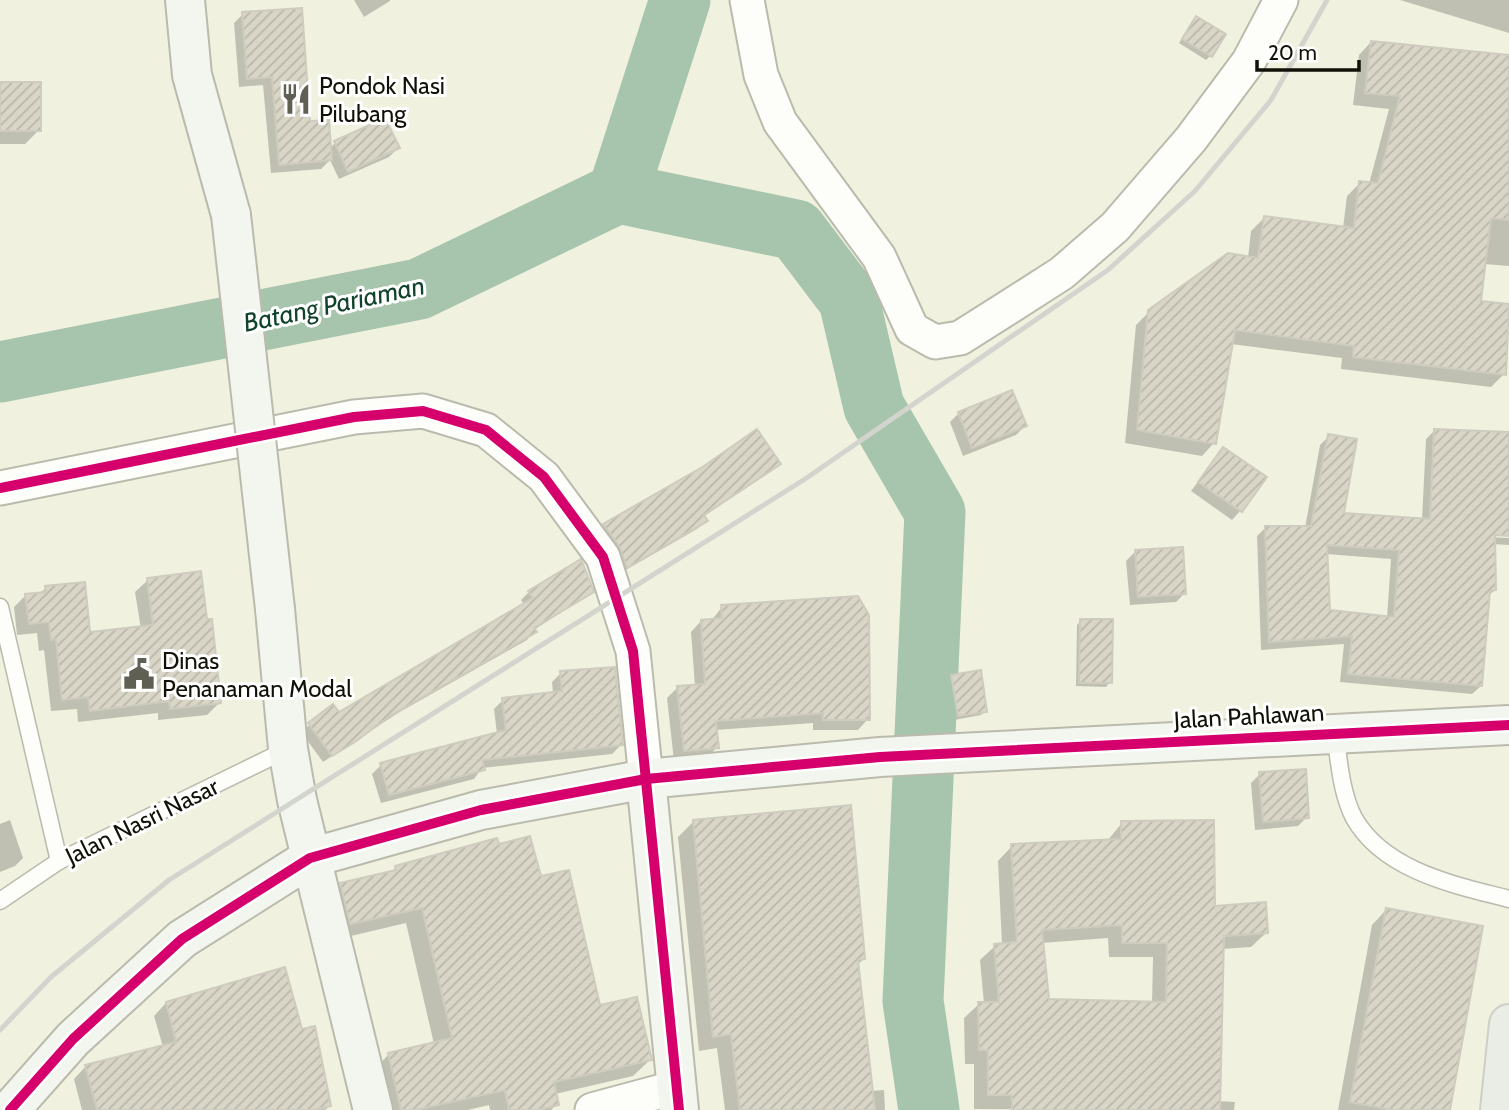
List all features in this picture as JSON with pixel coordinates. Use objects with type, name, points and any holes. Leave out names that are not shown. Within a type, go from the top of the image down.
[{"type":"main road","points":[[1500,1110],[1509,1024]]},
{"type":"street","points":[[185,0],[192,75],[231,215],[288,749],[310,859],[373,1110]]},
{"type":"street","points":[[747,0],[761,75],[780,122],[878,257],[912,329],[935,342],[960,338],[1020,300],[1062,273],[1115,227],[1191,139],[1249,61],[1281,0]]},
{"type":"street","points":[[0,488],[354,417],[423,411],[486,430],[544,477],[603,557],[633,651],[678,1099],[592,1110]]},
{"type":"street","name":"Jalan Pahlawan","points":[[10,1110],[73,1039],[182,939],[310,859],[481,810],[646,779],[880,757],[1509,725]]},
{"type":"lane","points":[[0,607],[59,861]]},
{"type":"lane","points":[[1335,732],[1340,774],[1354,818],[1382,851],[1443,882],[1509,899]]},
{"type":"lane","name":"Jalan Nasri Nasar","points":[[0,901],[59,861],[288,749]]},
{"type":"building","points":[[302,8],[310,121],[329,120],[332,160],[279,165],[272,77],[247,79],[242,12]]},
{"type":"building","points":[[1196,16],[1226,34],[1212,57],[1182,39]]},
{"type":"building","points":[[1371,41],[1509,55],[1509,220],[1491,218],[1481,301],[1509,304],[1506,375],[1353,357],[1354,346],[1235,330],[1216,444],[1137,430],[1148,310],[1228,253],[1258,258],[1264,216],[1354,228],[1359,181],[1378,183],[1400,96],[1365,93]]},
{"type":"building","points":[[0,82],[41,82],[41,131],[0,131]]},
{"type":"building","points":[[385,118],[400,148],[348,172],[334,141]]},
{"type":"building","points":[[1012,390],[1027,426],[972,448],[958,412]]},
{"type":"building","points":[[757,429],[781,464],[704,515],[708,521],[627,568],[619,546],[603,524],[704,466]]},
{"type":"building","points":[[1434,429],[1509,432],[1509,536],[1495,535],[1496,590],[1490,591],[1482,686],[1348,674],[1352,636],[1269,642],[1265,526],[1311,526],[1328,434],[1357,439],[1344,513],[1430,519]],"holes":[[[1327,545],[1399,550],[1394,617],[1330,610]]]},
{"type":"building","points":[[1223,447],[1267,477],[1242,512],[1198,482]]},
{"type":"building","points":[[1183,547],[1186,594],[1138,597],[1135,550]]},
{"type":"building","points":[[581,559],[594,592],[534,628],[537,632],[390,716],[332,756],[308,723],[333,704],[339,712],[533,598],[528,591]]},
{"type":"building","points":[[201,571],[207,619],[212,619],[221,703],[170,709],[169,701],[90,711],[88,697],[62,700],[56,639],[51,640],[49,622],[29,624],[25,594],[46,592],[45,586],[85,582],[90,632],[153,625],[147,578]]},
{"type":"building","points":[[858,596],[869,615],[870,720],[823,720],[823,713],[716,721],[719,748],[684,751],[677,686],[705,684],[701,620],[722,618],[721,605]]},
{"type":"building","points":[[1080,619],[1113,619],[1112,683],[1079,683]]},
{"type":"building","points":[[615,667],[623,745],[482,760],[485,770],[389,795],[380,763],[506,730],[502,698],[562,691],[560,671]]},
{"type":"building","points":[[981,670],[987,712],[958,716],[951,675]]},
{"type":"building","points":[[1306,769],[1309,818],[1263,822],[1259,772]]},
{"type":"building","points":[[851,805],[865,959],[858,960],[875,1110],[740,1110],[731,1034],[713,1037],[693,820]]},
{"type":"building","points":[[1214,820],[1215,906],[1266,902],[1268,933],[1224,936],[1220,1110],[1012,1110],[1012,1095],[988,1095],[988,1050],[979,1050],[978,1002],[999,1002],[994,944],[1017,942],[1011,844],[1121,839],[1121,821]],"holes":[[[1122,925],[1122,943],[1167,943],[1166,1002],[1049,999],[1042,930]]]},
{"type":"building","points":[[530,836],[541,876],[569,870],[600,1005],[637,997],[652,1060],[554,1082],[559,1105],[537,1110],[509,1110],[505,1090],[415,1110],[401,1110],[388,1053],[452,1038],[422,908],[350,924],[340,883],[396,870],[395,866],[497,838],[499,844]]},
{"type":"building","points":[[1386,908],[1483,926],[1450,1110],[1393,1110],[1350,1102]]},
{"type":"building","points":[[285,967],[302,1029],[315,1026],[331,1106],[314,1110],[97,1110],[85,1065],[176,1042],[166,1002]]},
{"type":"waterway","name":"Batang Pariaman","points":[[0,372],[419,289],[618,193],[680,0]]},
{"type":"waterway","points":[[618,193],[796,230],[849,300],[874,407],[935,512],[913,1001],[929,1110]]},
{"type":"railway","points":[[0,1030],[51,977],[169,880],[805,479],[1108,270],[1195,191],[1271,100],[1327,0]]},
{"type":"cycle path","points":[[0,488],[354,417],[423,411],[486,430],[544,477],[603,557],[633,651],[679,1110]]},
{"type":"cycle path","points":[[10,1110],[73,1039],[182,939],[310,858],[481,810],[646,779],[880,757],[1509,725]]},
{"type":"place","name":"Pondok Nasi Pilubang","points":[[296,99]]},
{"type":"place","name":"Dinas Penanaman Modal","points":[[139,674]]}]
